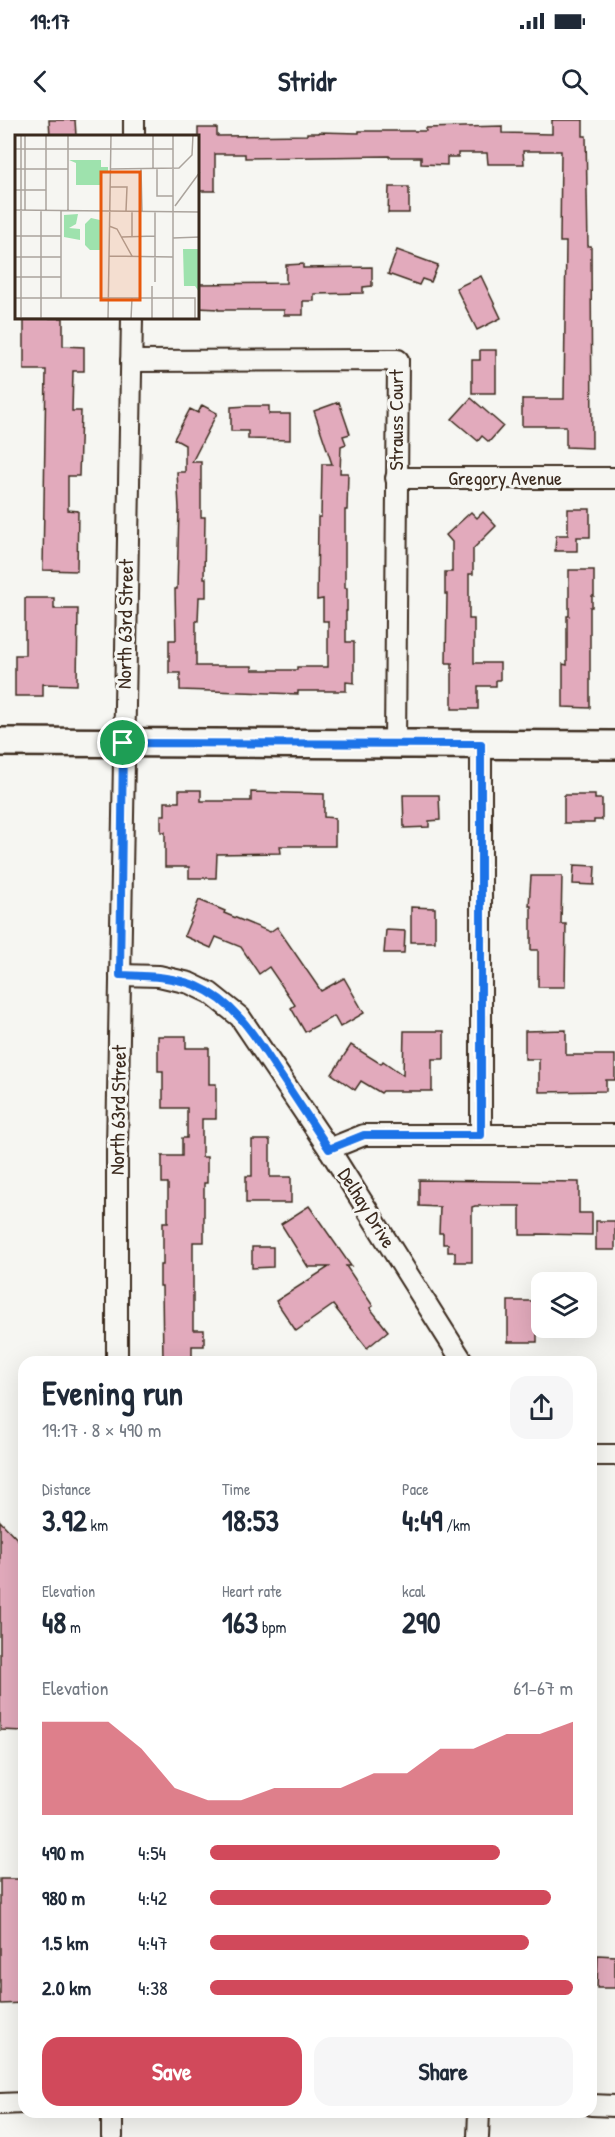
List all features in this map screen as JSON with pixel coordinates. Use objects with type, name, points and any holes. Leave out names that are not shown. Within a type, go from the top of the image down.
[{"type":"main road","points":[[0,742],[615,745]]},
{"type":"street","name":"North 63rd Street","points":[[117,1356],[117,1148],[132,320]]},
{"type":"street","name":"Strauss Court","points":[[131,361],[398,360],[395,745]]},
{"type":"street","name":"Gregory Avenue","points":[[396,478],[615,478]]},
{"type":"street","points":[[481,744],[481,1135]]},
{"type":"street","name":"Delhay Drive","points":[[120,975],[159,976],[179,980],[210,993],[230,1008],[249,1029],[329,1149],[459,1356]]},
{"type":"street","points":[[329,1149],[364,1135],[615,1136]]},
{"type":"street","points":[[597,1455],[615,1455]]},
{"type":"street","points":[[0,2103],[18,2103]]},
{"type":"street","points":[[597,2105],[615,2106]]},
{"type":"street","points":[[112,2118],[112,2137]]},
{"type":"street","points":[[478,2137],[479,2118]]},
{"type":"building","points":[[49,120],[75,120],[76,135],[50,135]]},
{"type":"building","points":[[552,120],[583,120],[583,136],[586,136],[588,246],[591,246],[592,448],[566,447],[566,426],[522,426],[522,399],[564,399],[566,242],[560,242],[561,151],[523,151],[524,164],[488,164],[487,153],[458,153],[458,157],[447,157],[447,165],[421,164],[421,157],[245,158],[245,154],[215,154],[215,191],[200,191],[198,128],[217,128],[217,136],[426,131],[426,128],[502,126],[502,133],[552,134]]},
{"type":"building","points":[[389,187],[409,187],[409,213],[388,213]]},
{"type":"building","points":[[397,250],[438,265],[431,282],[422,279],[419,285],[388,274]]},
{"type":"building","points":[[303,264],[303,268],[372,267],[372,286],[363,287],[363,293],[314,294],[314,301],[303,301],[303,315],[284,315],[284,310],[200,308],[200,284],[286,283],[286,265]]},
{"type":"building","points":[[481,276],[501,318],[477,330],[456,288]]},
{"type":"building","points":[[24,320],[63,320],[63,346],[84,347],[84,371],[73,371],[72,411],[81,411],[79,476],[68,476],[68,510],[78,511],[77,571],[43,570],[46,370],[24,370]]},
{"type":"building","points":[[480,350],[496,350],[496,393],[472,393],[472,360],[480,360]]},
{"type":"building","points":[[471,398],[503,426],[489,442],[482,436],[478,441],[452,419]]},
{"type":"building","points":[[339,402],[350,434],[343,436],[346,444],[341,446],[340,473],[348,473],[347,510],[345,510],[346,642],[354,642],[354,683],[346,682],[346,691],[298,691],[298,694],[180,690],[180,673],[169,673],[169,640],[176,640],[175,589],[177,589],[179,508],[177,472],[185,472],[185,445],[174,439],[190,409],[198,413],[202,405],[217,413],[192,462],[201,462],[201,517],[205,517],[206,597],[199,597],[198,621],[196,621],[196,666],[252,666],[252,670],[297,670],[297,667],[328,667],[328,621],[323,621],[323,599],[317,600],[318,517],[321,517],[322,464],[332,464],[314,411]]},
{"type":"building","points":[[269,406],[269,414],[290,414],[290,440],[248,439],[248,431],[231,431],[231,407]]},
{"type":"building","points":[[568,509],[590,509],[590,537],[577,537],[577,551],[555,551],[556,535],[568,535]]},
{"type":"building","points":[[471,512],[477,518],[483,512],[496,526],[473,549],[473,574],[469,574],[469,619],[474,619],[474,663],[500,663],[500,680],[496,680],[496,686],[478,686],[478,709],[452,709],[452,663],[446,663],[445,572],[452,572],[452,542],[446,535]]},
{"type":"building","points":[[569,570],[594,570],[594,596],[592,596],[592,607],[590,607],[590,708],[563,707],[563,664],[567,665]]},
{"type":"building","points":[[25,598],[54,598],[54,609],[78,609],[77,685],[43,684],[43,696],[15,696],[15,655],[25,655]]},
{"type":"building","points":[[179,790],[201,790],[201,801],[251,801],[251,792],[324,794],[324,817],[335,818],[335,846],[280,846],[281,853],[217,854],[216,878],[189,878],[189,867],[165,867],[165,832],[161,832],[161,815],[165,815],[165,802],[179,802]]},
{"type":"building","points":[[403,795],[439,795],[440,820],[429,821],[429,827],[404,828]]},
{"type":"building","points":[[564,795],[595,795],[595,799],[602,799],[602,820],[594,820],[594,823],[564,823]]},
{"type":"building","points":[[574,865],[595,866],[594,885],[573,884]]},
{"type":"building","points":[[531,876],[562,876],[561,924],[566,924],[565,987],[538,987],[538,950],[531,950],[531,906],[529,906]]},
{"type":"building","points":[[199,900],[270,932],[277,927],[321,991],[344,978],[364,1013],[340,1027],[334,1016],[305,1032],[291,1008],[295,1005],[269,967],[259,974],[241,947],[216,937],[211,948],[184,936]]},
{"type":"building","points":[[411,907],[435,908],[435,942],[411,942]]},
{"type":"building","points":[[386,930],[405,931],[404,953],[384,953]]},
{"type":"building","points":[[566,1030],[566,1055],[615,1055],[615,1080],[606,1080],[606,1091],[539,1092],[539,1059],[525,1059],[525,1031]]},
{"type":"building","points":[[404,1031],[444,1031],[444,1059],[432,1059],[432,1091],[383,1091],[381,1093],[361,1081],[355,1090],[332,1074],[351,1045],[381,1064],[383,1061],[403,1075]]},
{"type":"building","points":[[158,1036],[186,1036],[186,1048],[209,1048],[209,1084],[216,1084],[216,1119],[202,1119],[202,1157],[207,1157],[207,1183],[204,1183],[204,1242],[193,1242],[193,1330],[204,1330],[204,1346],[192,1346],[192,1356],[163,1356],[160,1265],[163,1265],[163,1222],[168,1222],[168,1183],[162,1183],[162,1156],[182,1156],[182,1138],[187,1138],[187,1108],[163,1108],[163,1071],[158,1071]]},
{"type":"building","points":[[252,1140],[270,1140],[270,1177],[291,1177],[291,1203],[246,1203],[246,1176],[252,1176]]},
{"type":"building","points":[[419,1180],[579,1182],[579,1213],[592,1213],[592,1235],[520,1235],[520,1206],[475,1206],[472,1207],[472,1262],[455,1262],[455,1252],[448,1252],[448,1244],[443,1244],[443,1233],[439,1233],[440,1207],[419,1206]]},
{"type":"building","points":[[309,1206],[351,1266],[346,1266],[373,1306],[370,1308],[388,1331],[367,1348],[333,1305],[296,1331],[276,1301],[329,1267],[308,1267],[281,1224]]},
{"type":"building","points":[[596,1221],[615,1221],[615,1250],[596,1250]]},
{"type":"building","points":[[252,1247],[273,1247],[273,1267],[252,1268]]},
{"type":"building","points":[[508,1301],[531,1301],[531,1338],[537,1338],[537,1342],[508,1342]]},
{"type":"building","points":[[0,1521],[18,1540],[18,1731],[0,1730]]},
{"type":"building","points":[[0,1879],[18,1879],[18,2003],[0,2004]]},
{"type":"building","points":[[598,1955],[615,1956],[615,1988],[597,1988]]},
{"type":"route","points":[[123,743],[481,744],[481,1135],[364,1135],[329,1149],[249,1029],[230,1008],[210,993],[179,980],[159,976],[120,975],[123,743]]}]
